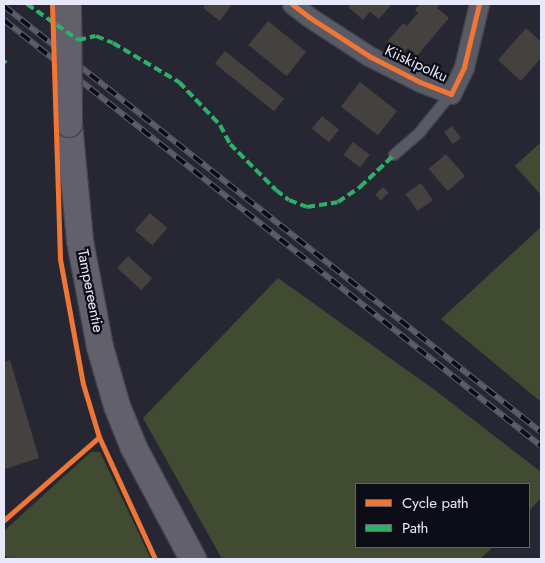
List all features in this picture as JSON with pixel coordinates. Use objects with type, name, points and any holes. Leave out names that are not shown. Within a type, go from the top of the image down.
[{"type":"main road","name":"Tampereentie","points":[[68,4],[69,124],[80,240],[100,347],[117,406],[134,448],[193,559]]},
{"type":"street","name":"Kiiskipolku","points":[[292,4],[308,17],[369,56],[420,82],[451,94],[464,67],[479,4]]},
{"type":"lane","points":[[394,155],[420,132],[451,94]]},
{"type":"green space","points":[[541,142],[541,195],[515,166]]},
{"type":"green space","points":[[541,227],[541,402],[441,319]]},
{"type":"green space","points":[[278,278],[436,391],[541,472],[541,498],[530,510],[530,483],[355,483],[355,548],[492,548],[480,559],[222,559],[143,418]]},
{"type":"green space","points":[[91,452],[100,452],[151,559],[11,559],[4,555],[4,531]]},
{"type":"building","points":[[206,4],[232,4],[220,21],[203,8]]},
{"type":"building","points":[[350,4],[392,4],[379,19],[370,12],[363,20],[348,7]]},
{"type":"building","points":[[420,4],[440,4],[437,8],[449,18],[417,56],[408,48],[401,56],[386,43],[403,23],[407,26],[418,13],[415,10]]},
{"type":"building","points":[[268,21],[306,52],[287,76],[248,45]]},
{"type":"building","points":[[526,28],[541,42],[541,58],[521,81],[498,60]]},
{"type":"building","points":[[225,51],[284,99],[274,111],[215,63]]},
{"type":"building","points":[[360,82],[397,111],[378,135],[341,106]]},
{"type":"building","points":[[322,116],[339,130],[329,142],[312,128]]},
{"type":"building","points":[[452,126],[461,138],[453,144],[444,132]]},
{"type":"building","points":[[353,142],[370,155],[360,167],[343,155]]},
{"type":"building","points":[[446,154],[465,176],[448,191],[429,169]]},
{"type":"building","points":[[421,183],[433,200],[417,211],[405,194]]},
{"type":"building","points":[[383,187],[389,193],[381,200],[375,195]]},
{"type":"building","points":[[150,213],[167,228],[152,245],[135,230]]},
{"type":"building","points":[[128,256],[152,279],[141,290],[117,268]]},
{"type":"building","points":[[10,360],[39,458],[5,469],[4,362]]},
{"type":"railway","points":[[4,6],[541,432]]},
{"type":"railway","points":[[4,20],[541,446]]},
{"type":"marked path","points":[[27,4],[78,40],[96,36],[113,43],[179,82],[220,125],[230,144],[276,190],[289,200],[307,207],[338,202],[360,187],[394,155]]},
{"type":"cycle path","points":[[52,4],[60,259],[83,384],[99,437],[155,559]]},
{"type":"cycle path","points":[[292,4],[369,56],[420,82],[451,94],[464,67],[479,4]]},
{"type":"cycle path","points":[[4,520],[99,437]]}]
